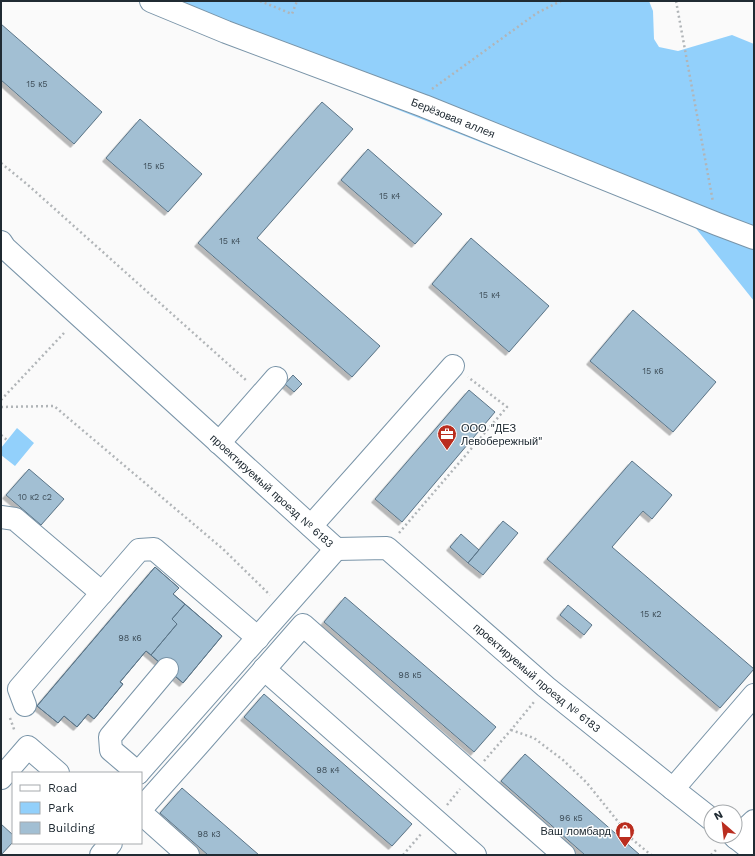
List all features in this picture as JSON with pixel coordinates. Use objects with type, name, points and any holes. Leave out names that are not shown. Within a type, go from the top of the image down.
[{"type":"street","name":"Берёзовая аллея","points":[[151,1],[226,32],[443,114],[754,238]]},
{"type":"street","name":"проектируемый проезд № 6183","points":[[1,242],[5,248],[336,549],[387,548],[546,687],[673,790],[703,812]]},
{"type":"street","points":[[311,526],[454,366]]},
{"type":"street","points":[[219,443],[276,378]]},
{"type":"street","points":[[1,517],[15,520],[102,593]]},
{"type":"street","points":[[17,711],[20,689],[139,550],[154,549],[258,638]]},
{"type":"street","points":[[139,772],[336,549]]},
{"type":"street","points":[[142,807],[303,625],[564,855]]},
{"type":"street","points":[[264,669],[475,855]]},
{"type":"street","points":[[137,772],[111,750],[110,737],[167,670]]},
{"type":"street","points":[[673,790],[754,695]]},
{"type":"street","points":[[1,778],[28,747],[57,772]]},
{"type":"street","points":[[142,814],[188,855]]},
{"type":"street","points":[[743,830],[754,821]]},
{"type":"street","points":[[743,843],[754,852]]},
{"type":"street","points":[[101,855],[110,844]]},
{"type":"path","points":[[260,1],[292,14],[297,1]]},
{"type":"path","points":[[443,114],[432,89],[537,13],[560,1]]},
{"type":"path","points":[[676,1],[717,224]]},
{"type":"path","points":[[1,163],[28,185],[262,394]]},
{"type":"path","points":[[1,400],[64,333]]},
{"type":"path","points":[[387,548],[507,408],[454,366]]},
{"type":"path","points":[[1,407],[54,406],[223,550],[284,608]]},
{"type":"path","points":[[1,435],[7,440]]},
{"type":"path","points":[[403,855],[534,702]]},
{"type":"path","points":[[17,711],[17,738],[28,747]]},
{"type":"path","points":[[511,730],[534,738],[563,760],[587,783],[632,839],[651,855]]},
{"type":"green space","points":[[146,1],[649,1],[653,11],[654,39],[659,47],[678,51],[732,35],[754,44],[754,301],[694,226],[373,100]]},
{"type":"green space","points":[[17,428],[34,443],[15,466],[1,455],[1,448]]},
{"type":"building","points":[[1,24],[102,112],[74,144],[1,80]]},
{"type":"building","points":[[322,102],[353,129],[257,238],[380,346],[352,377],[198,243]]},
{"type":"building","points":[[140,119],[202,174],[168,212],[106,158]]},
{"type":"building","points":[[368,149],[442,214],[415,244],[341,180]]},
{"type":"building","points":[[471,238],[549,306],[509,352],[432,284]]},
{"type":"building","points":[[633,310],[716,382],[673,432],[590,361]]},
{"type":"building","points":[[293,375],[302,384],[294,392],[285,384]]},
{"type":"building","points":[[469,390],[495,412],[402,522],[375,499]]},
{"type":"building","points":[[632,461],[672,495],[652,519],[643,511],[612,547],[754,669],[720,708],[547,559]]},
{"type":"building","points":[[29,469],[64,499],[41,525],[6,495]]},
{"type":"building","points":[[503,521],[518,533],[483,575],[468,563]]},
{"type":"building","points":[[461,534],[479,550],[468,563],[450,547]]},
{"type":"building","points":[[155,567],[179,588],[173,594],[185,604],[172,619],[177,624],[151,655],[146,651],[120,682],[123,684],[94,719],[88,714],[77,727],[64,716],[58,723],[37,706]]},
{"type":"building","points":[[155,567],[179,588],[173,594],[222,636],[183,683],[146,651],[120,682],[123,684],[94,719],[88,714],[77,727],[64,716],[58,723],[37,706]]},
{"type":"building","points":[[345,597],[496,727],[474,752],[324,622]]},
{"type":"building","points":[[185,604],[222,636],[183,683],[151,655],[177,624],[172,619]]},
{"type":"building","points":[[568,605],[592,625],[584,635],[560,615]]},
{"type":"building","points":[[264,694],[412,824],[392,846],[244,717]]},
{"type":"building","points":[[525,754],[640,855],[585,855],[501,781]]},
{"type":"building","points":[[182,788],[259,855],[208,855],[160,813]]},
{"type":"building","points":[[1,824],[12,834],[12,843],[1,855]]},
{"type":"place","name":"ООО \"ДЕЗ Левобережный\"","points":[[447,451]]},
{"type":"place","name":"Ваш ломбард","points":[[625,848]]}]
